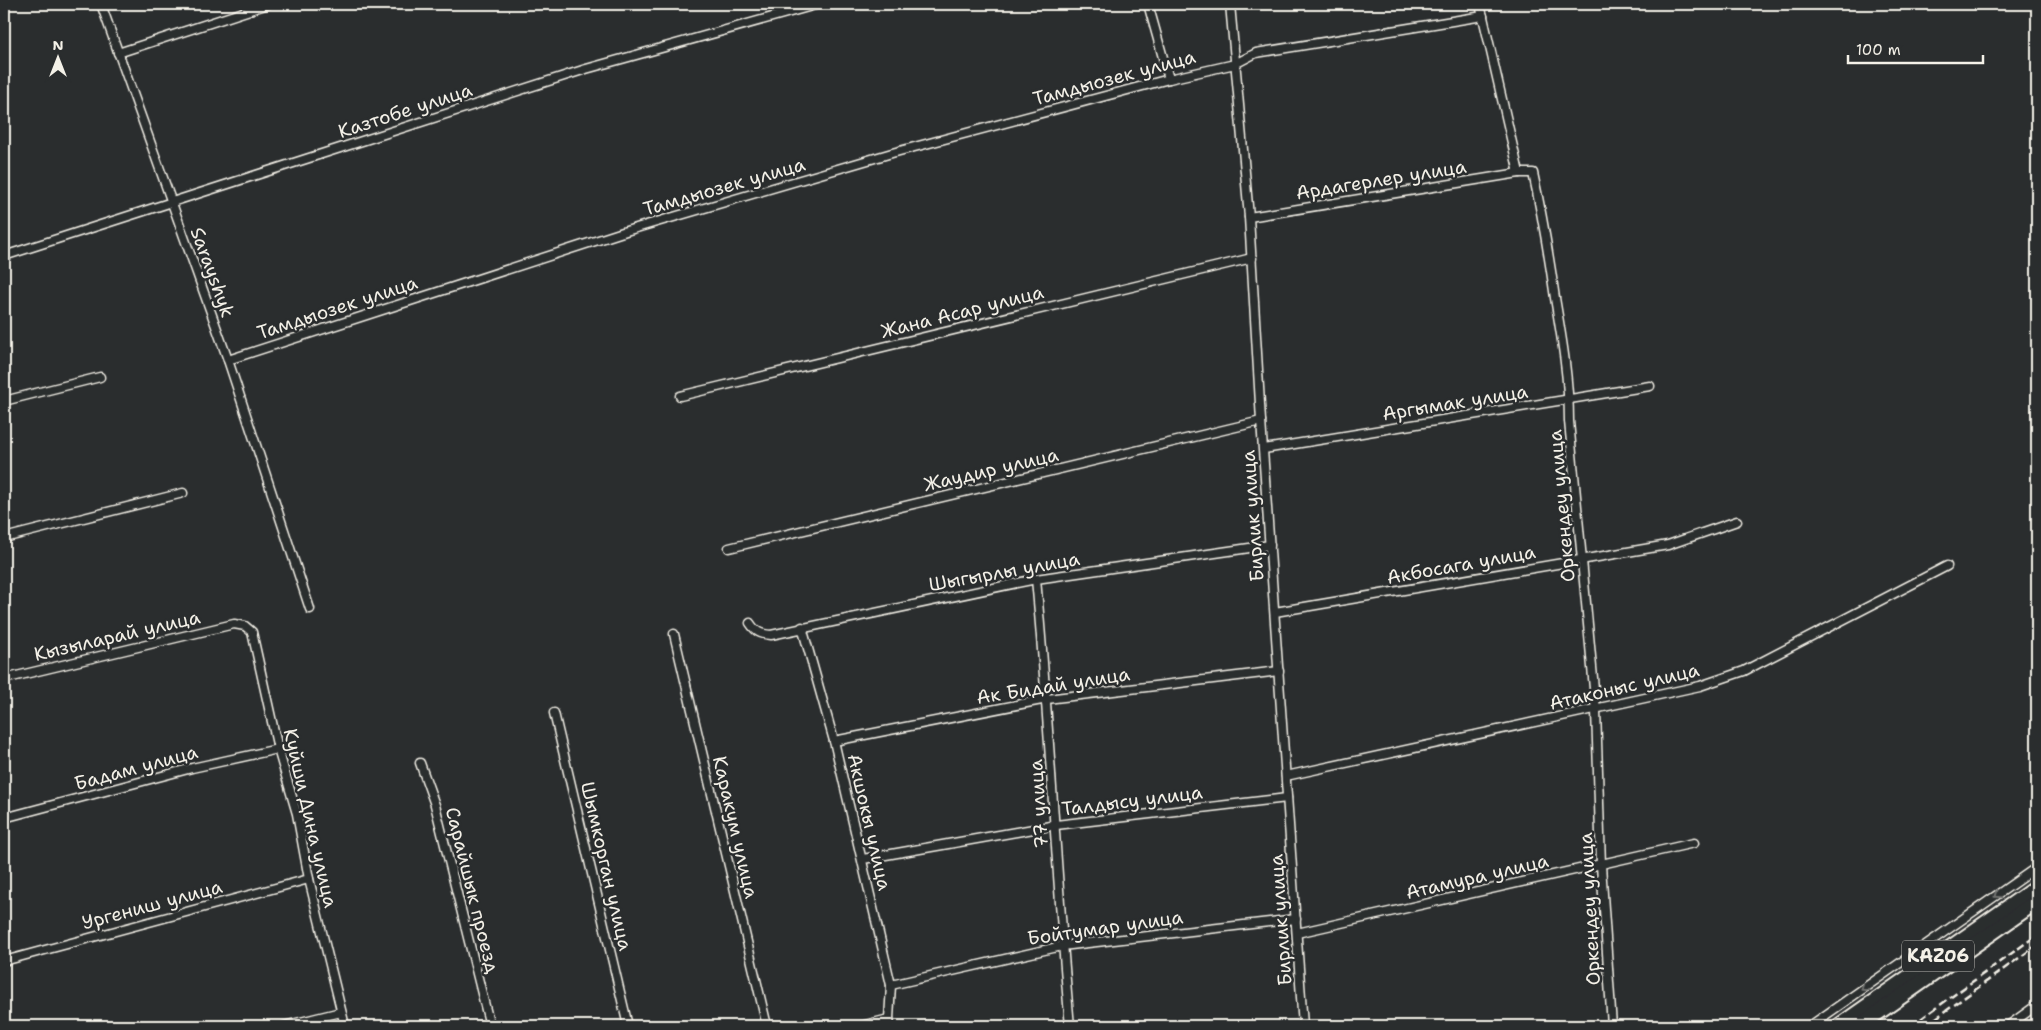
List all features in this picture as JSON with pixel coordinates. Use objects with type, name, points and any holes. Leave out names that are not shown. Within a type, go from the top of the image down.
[{"type":"highway","name":"KАZ06","points":[[1839,1026],[2037,886]]},
{"type":"highway","name":"KАZ06","points":[[1859,1026],[2037,901]]},
{"type":"street","name":"Sarayshyk","points":[[101,4],[170,203],[228,360],[310,609]]},
{"type":"street","points":[[118,53],[268,4]]},
{"type":"street","name":"Казтобе улица","points":[[4,256],[586,70],[819,4]]},
{"type":"street","points":[[1148,4],[1169,79]]},
{"type":"street","name":"Бирлик улица","points":[[1230,4],[1252,258],[1261,421],[1303,1026]]},
{"type":"street","points":[[1480,4],[1519,173]]},
{"type":"street","name":"Тамдыозек улица","points":[[228,360],[636,228],[892,153],[1169,79],[1235,64],[1256,53],[1483,16]]},
{"type":"street","name":"Ардагерлер улица","points":[[1249,218],[1519,173]]},
{"type":"street","name":"Оркендеу улица","points":[[1519,173],[1533,173],[1542,213],[1569,400],[1569,421],[1596,710],[1601,865],[1612,1026]]},
{"type":"street","name":"Жана Асар улица","points":[[680,396],[1252,258]]},
{"type":"street","points":[[4,401],[100,377]]},
{"type":"street","name":"Аргымак улица","points":[[1264,449],[1650,386]]},
{"type":"street","name":"Жаудир улица","points":[[729,548],[1261,421]]},
{"type":"street","points":[[4,538],[183,493]]},
{"type":"street","name":"Акбосага улица","points":[[1275,612],[1668,545],[1737,521]]},
{"type":"street","name":"Шыгырлы улица","points":[[750,623],[754,630],[764,634],[786,632],[802,627],[1036,579],[1270,546]]},
{"type":"street","name":"Атаконыс улица","points":[[1286,776],[1700,686],[1744,672],[1947,566]]},
{"type":"street","name":"77 улица","points":[[1036,579],[1056,825],[1062,946],[1070,1026]]},
{"type":"street","name":"Кызыларай улица","points":[[4,678],[239,624]]},
{"type":"street","name":"Куйши Дина улица","points":[[239,624],[252,632],[278,749],[297,814],[309,878],[345,1026]]},
{"type":"street","name":"Акшокы улица","points":[[802,627],[834,741],[891,984],[889,1023]]},
{"type":"street","name":"Каракум улица","points":[[674,634],[767,1026]]},
{"type":"street","name":"Ак Бидай улица","points":[[834,741],[1047,699],[1279,671]]},
{"type":"street","name":"Шымкорган улица","points":[[554,713],[628,1026]]},
{"type":"street","name":"Бадам улица","points":[[4,818],[192,768],[278,749]]},
{"type":"street","name":"Сарайшык проезд","points":[[420,763],[435,805],[490,1026]]},
{"type":"street","name":"Талдысу улица","points":[[863,859],[1056,825],[1287,798]]},
{"type":"street","name":"Атамура улица","points":[[1297,933],[1694,843]]},
{"type":"street","points":[[1810,1026],[2037,867]]},
{"type":"street","name":"Ургениш улица","points":[[4,961],[309,878]]},
{"type":"street","name":"Бойтумар улица","points":[[891,984],[1062,946],[1296,919]]},
{"type":"street","points":[[2008,1026],[2037,1005]]},
{"type":"street","points":[[284,1026],[341,1012]]},
{"type":"street","points":[[862,1026],[889,1023]]},
{"type":"railway","points":[[1911,1026],[2037,935]]},
{"type":"railway","points":[[1925,1026],[2037,945]]}]
